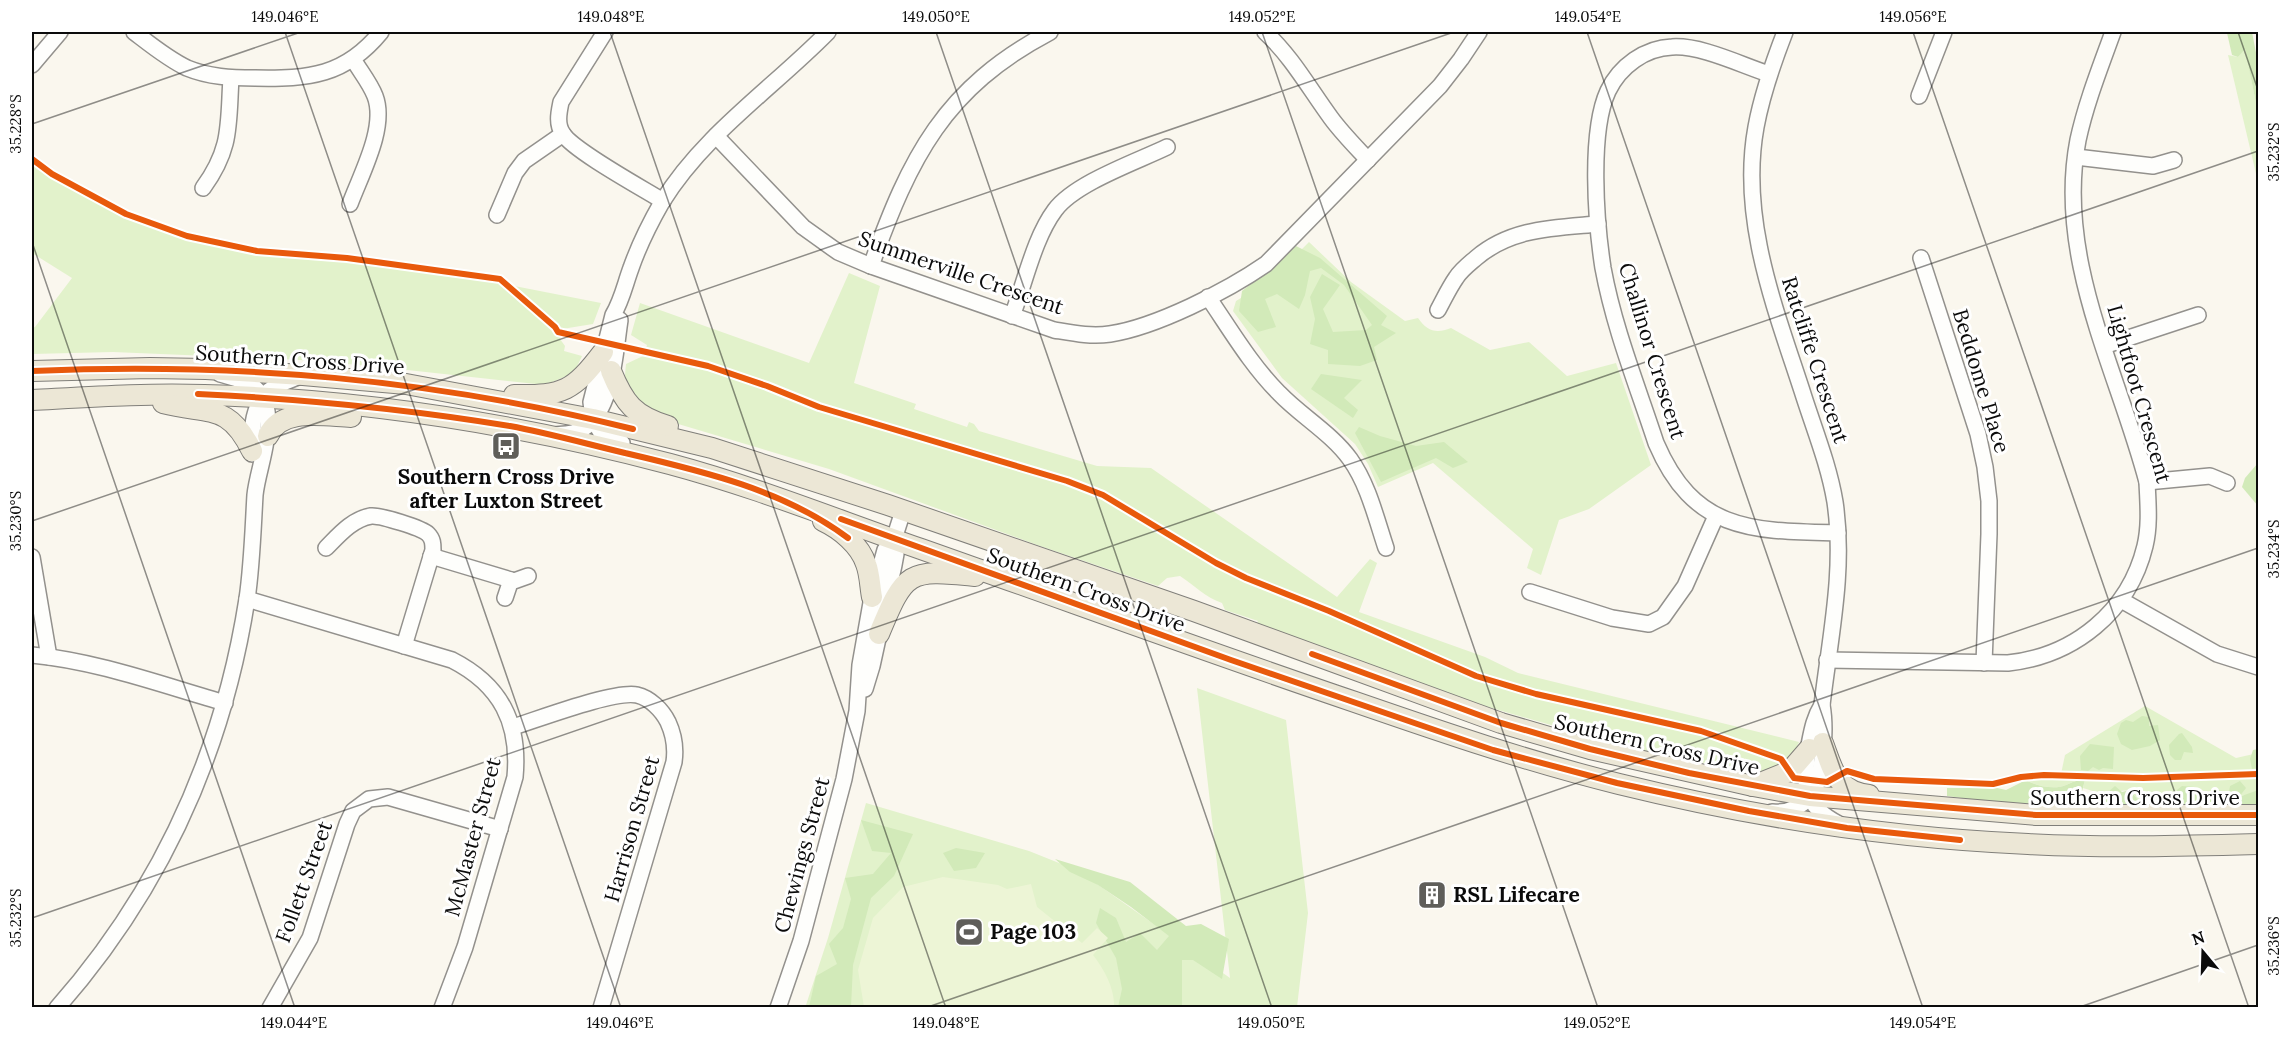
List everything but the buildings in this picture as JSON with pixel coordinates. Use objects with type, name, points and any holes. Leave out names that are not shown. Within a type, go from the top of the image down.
[{"type":"main road","points":[[440,390],[535,396],[560,392],[576,384],[610,351]]},
{"type":"main road","points":[[610,351],[618,389],[627,404],[652,421],[705,436],[712,448]]},
{"type":"main road","name":"Southern Cross Drive","points":[[32,371],[93,368],[206,369],[386,382],[593,419],[712,448],[903,511],[1194,611],[1501,723],[1590,749],[1752,786],[1810,796],[2036,815],[2259,815]]},
{"type":"main road","name":"Southern Cross Drive","points":[[32,400],[198,394],[400,411],[512,427],[667,463],[762,491],[1231,660],[1493,750],[1617,783],[1749,811],[1847,828],[1960,840],[2143,846],[2259,844]]},
{"type":"main road","points":[[135,396],[220,414],[234,421],[243,432],[252,451]]},
{"type":"main road","points":[[268,436],[276,423],[291,418],[302,416],[378,418],[400,411]]},
{"type":"main road","points":[[762,491],[829,524],[848,538],[867,564],[872,597]]},
{"type":"main road","points":[[879,634],[895,596],[909,580],[924,573],[1011,579]]},
{"type":"main road","points":[[1752,786],[1790,771],[1816,746],[1835,777],[1847,787],[1862,794],[1898,799],[1924,807]]},
{"type":"main road","points":[[2227,816],[2229,844]]},
{"type":"street","points":[[32,65],[60,32]]},
{"type":"street","points":[[134,32],[178,63],[209,75],[231,78],[289,79],[312,77],[333,70],[368,47],[381,32]]},
{"type":"street","points":[[548,435],[569,434],[583,429],[604,404],[610,351],[621,317],[620,302],[630,269],[645,233],[663,201],[694,158],[828,32]]},
{"type":"street","points":[[871,266],[891,211],[908,174],[928,139],[951,108],[992,68],[1023,46],[1050,32]]},
{"type":"street","points":[[1265,32],[1288,55],[1342,132],[1368,160]]},
{"type":"street","name":"Summerville Crescent","points":[[716,136],[803,227],[838,252],[871,266],[1054,330],[1081,335],[1107,334],[1133,330],[1208,297],[1244,279],[1266,264],[1440,86],[1479,32]]},
{"type":"street","name":"Ratcliffe Crescent","points":[[1785,32],[1769,74],[1755,129],[1752,167],[1753,207],[1758,246],[1773,300],[1827,468],[1838,533],[1837,589],[1822,705],[1825,719],[1816,746],[1818,781],[1810,796]]},
{"type":"street","points":[[1919,96],[1944,32]]},
{"type":"street","name":"Lightfoot Crescent","points":[[1827,660],[2021,662],[2059,651],[2093,630],[2121,600],[2136,574],[2145,546],[2149,514],[2147,482],[2085,285],[2077,249],[2073,212],[2076,157],[2091,92],[2113,32]]},
{"type":"street","points":[[600,33],[561,102],[558,115],[563,134],[574,145],[663,201]]},
{"type":"street","name":"Challinor Crescent","points":[[1769,74],[1682,47],[1654,50],[1630,63],[1612,84],[1601,112],[1596,156],[1598,224],[1604,268],[1613,312],[1656,443],[1676,482],[1691,498],[1716,516],[1749,528],[1838,533]]},
{"type":"street","points":[[350,204],[375,136],[378,113],[375,97],[352,59]]},
{"type":"street","points":[[203,188],[216,170],[226,141],[231,78]]},
{"type":"street","points":[[497,215],[515,173],[524,161],[563,134]]},
{"type":"street","points":[[1012,316],[1042,234],[1056,208],[1070,195],[1085,186],[1167,147]]},
{"type":"street","points":[[2076,157],[2153,166],[2174,160]]},
{"type":"street","points":[[1438,310],[1457,276],[1486,249],[1500,241],[1519,233],[1543,228],[1598,224]]},
{"type":"street","name":"Beddome Place","points":[[1921,258],[1977,434],[1985,467],[1989,501],[1989,534],[1984,663]]},
{"type":"street","points":[[1208,297],[1277,392],[1337,443],[1350,460],[1366,489],[1386,548]]},
{"type":"street","points":[[2104,346],[2198,315]]},
{"type":"street","points":[[57,1008],[109,945],[156,870],[195,789],[225,703],[247,599],[256,483],[268,436],[263,398],[252,386],[206,369]]},
{"type":"street","points":[[256,483],[252,451],[254,413],[272,388],[303,375]]},
{"type":"street","points":[[593,419],[604,438],[649,450],[667,463]]},
{"type":"street","points":[[2147,482],[2210,476],[2227,483]]},
{"type":"street","name":"Chewings Street","points":[[857,711],[860,665],[872,597],[885,550],[894,539],[903,511]]},
{"type":"street","points":[[326,548],[347,528],[371,516],[426,531],[433,543],[431,556],[404,646]]},
{"type":"street","points":[[1530,592],[1612,618],[1649,624],[1663,617],[1684,586],[1716,516]]},
{"type":"street","name":"Chewings Street","points":[[778,1008],[801,941],[838,807],[857,711],[872,666],[896,554],[894,539]]},
{"type":"street","points":[[431,556],[514,581],[528,576]]},
{"type":"street","points":[[32,557],[49,657]]},
{"type":"street","points":[[505,598],[511,580]]},
{"type":"street","name":"McMaster Street","points":[[247,599],[452,660],[470,669],[492,690],[504,707],[513,727],[517,757],[515,777],[465,947],[442,1008]]},
{"type":"street","points":[[2121,600],[2217,654],[2258,667]]},
{"type":"street","points":[[32,655],[103,668],[225,703]]},
{"type":"street","name":"Harrison Street","points":[[513,727],[623,694],[643,697],[655,705],[666,717],[672,731],[676,747],[674,762],[601,1008]]},
{"type":"street","name":"Follett Street","points":[[270,1008],[310,938],[347,824],[358,806],[375,797],[388,796],[500,829]]},
{"type":"street","points":[[1749,811],[1782,812],[1796,807],[1810,796],[1818,811],[1828,819],[1847,828]]},
{"type":"green space","points":[[2252,32],[2258,63],[2258,113],[2245,49],[2238,57],[2232,55],[2227,33]]},
{"type":"green space","points":[[2245,48],[2258,113],[2258,182],[2228,55],[2238,57]]},
{"type":"green space","points":[[32,164],[49,177],[124,217],[224,248],[299,258],[346,260],[479,279],[601,303],[593,324],[562,329],[560,339],[565,346],[564,351],[582,356],[574,373],[545,385],[300,360],[113,352],[32,354],[32,328],[72,278],[32,253]]},
{"type":"green space","points":[[1309,242],[1351,282],[1405,321],[1418,318],[1425,326],[1436,331],[1451,328],[1490,350],[1529,342],[1567,376],[1616,363],[1651,465],[1589,509],[1559,520],[1541,575],[1527,568],[1533,549],[1433,463],[1378,487],[1368,464],[1355,444],[1282,378],[1233,311],[1236,301],[1272,279]]},
{"type":"green space","points":[[1296,246],[1320,258],[1387,316],[1381,325],[1396,333],[1374,347],[1377,360],[1360,366],[1328,364],[1328,350],[1310,344],[1315,319],[1310,297],[1322,274],[1340,285],[1323,309],[1333,332],[1366,330],[1372,325],[1344,285],[1321,268],[1310,271],[1305,295],[1299,309],[1277,294],[1265,299],[1276,327],[1258,332],[1239,311],[1242,291]]},
{"type":"green space","points":[[849,273],[880,286],[854,383],[916,404],[914,409],[967,427],[969,422],[974,424],[979,431],[1097,466],[1151,468],[1337,597],[1370,559],[1377,563],[1359,612],[1485,657],[1518,673],[1799,742],[1795,751],[1786,763],[1776,770],[1752,773],[1624,746],[1488,707],[1256,625],[1258,621],[1225,610],[1222,603],[1180,576],[1167,578],[1158,586],[1040,546],[829,469],[658,418],[646,413],[624,385],[626,364],[643,356],[647,345],[631,335],[640,303],[809,363]]},
{"type":"green space","points":[[1321,374],[1362,380],[1344,398],[1358,410],[1353,418],[1311,389]]},
{"type":"green space","points":[[1359,427],[1380,436],[1416,446],[1444,442],[1468,462],[1453,468],[1436,458],[1381,482],[1355,433]]},
{"type":"green space","points":[[2258,463],[2258,506],[2242,487],[2245,478]]},
{"type":"green space","points":[[1197,688],[1286,720],[1308,913],[1297,1007],[805,1008],[828,938],[866,803],[1029,851],[1064,865],[1097,884],[1230,978]]},
{"type":"green space","points":[[2145,706],[2236,758],[2258,753],[2258,771],[2143,775],[2061,774],[2065,755]]},
{"type":"green space","points":[[2142,716],[2149,717],[2149,726],[2158,725],[2160,740],[2150,746],[2132,750],[2121,744],[2117,734],[2121,723],[2126,720],[2133,722]]},
{"type":"green space","points":[[2182,733],[2192,747],[2193,753],[2184,752],[2181,760],[2175,760],[2170,755],[2169,745]]},
{"type":"green space","points":[[2090,744],[2114,747],[2113,769],[2099,770],[2093,767],[2088,771],[2081,770],[2080,756]]},
{"type":"green space","points":[[2258,749],[2258,768],[2252,769],[2250,759],[2253,750]]},
{"type":"green space","points":[[2258,776],[2258,790],[2244,795],[2230,792],[2205,797],[2177,790],[2173,798],[2163,796],[2156,798],[2148,791],[2143,800],[2138,800],[2130,790],[2099,793],[2083,788],[2085,780],[2051,787],[2040,786],[2026,780],[2056,778],[2128,780]]},
{"type":"green space","points":[[2026,780],[2040,786],[2051,787],[2085,780],[2081,795],[2072,806],[1985,801],[1947,796],[1947,788],[2006,790]]},
{"type":"green space","points":[[2240,781],[2246,788],[2239,797],[2258,790],[2258,804],[2089,807],[2099,793],[2107,793],[2115,786],[2122,792],[2130,790],[2138,800],[2143,800],[2147,791],[2154,792],[2157,798],[2163,796],[2173,798],[2182,786],[2195,787],[2197,795],[2205,797],[2215,790],[2229,792],[2230,786]]},
{"type":"green space","points":[[861,820],[913,834],[894,876],[871,898],[853,965],[851,1007],[809,1007],[816,976],[837,964],[829,944],[843,928],[851,899],[845,878],[873,874],[891,853],[872,851]]},
{"type":"green space","points":[[956,848],[985,853],[976,868],[954,871],[943,853]]},
{"type":"green space","points":[[1055,859],[1130,882],[1186,926],[1201,924],[1229,939],[1222,979],[1193,960],[1182,960],[1182,1007],[1118,1007],[1122,989],[1116,958],[1096,923],[1100,908],[1116,918],[1126,942],[1140,933],[1157,950],[1169,936],[1131,907],[1098,885],[1070,872]]},
{"type":"green space","name":"Page 103","points":[[943,877],[998,885],[1007,889],[1031,884],[1037,907],[1082,943],[1097,928],[1108,938],[1093,955],[1108,979],[1113,993],[1114,1007],[864,1007],[858,970],[873,918],[903,887]]},
{"type":"cycle path","points":[[32,159],[52,174],[126,214],[187,236],[257,251],[347,258],[500,279],[558,332],[708,366],[819,407],[1067,481],[1103,495],[1216,563],[1246,578],[1329,611],[1476,676],[1536,694],[1701,731],[1781,759],[1794,778],[1827,782],[1847,771],[1874,779],[1993,784],[2021,777],[2044,775],[2143,778],[2258,774]]},
{"type":"cycle path","points":[[32,371],[184,369],[334,378],[409,386],[484,398],[633,429]]},
{"type":"cycle path","points":[[198,394],[393,410],[539,432],[683,467],[741,484],[797,507],[848,538]]},
{"type":"cycle path","points":[[841,519],[1231,660],[1493,750],[1617,783],[1749,811],[1847,828],[1960,840]]},
{"type":"cycle path","points":[[1312,654],[1501,723],[1590,749],[1689,773],[1810,796],[2036,815],[2258,815]]},
{"type":"place","name":"Southern Cross Drive after Luxton Street","points":[[506,446]]},
{"type":"place","name":"RSL Lifecare","points":[[1432,895]]},
{"type":"place","name":"Page 103","points":[[969,932]]}]
